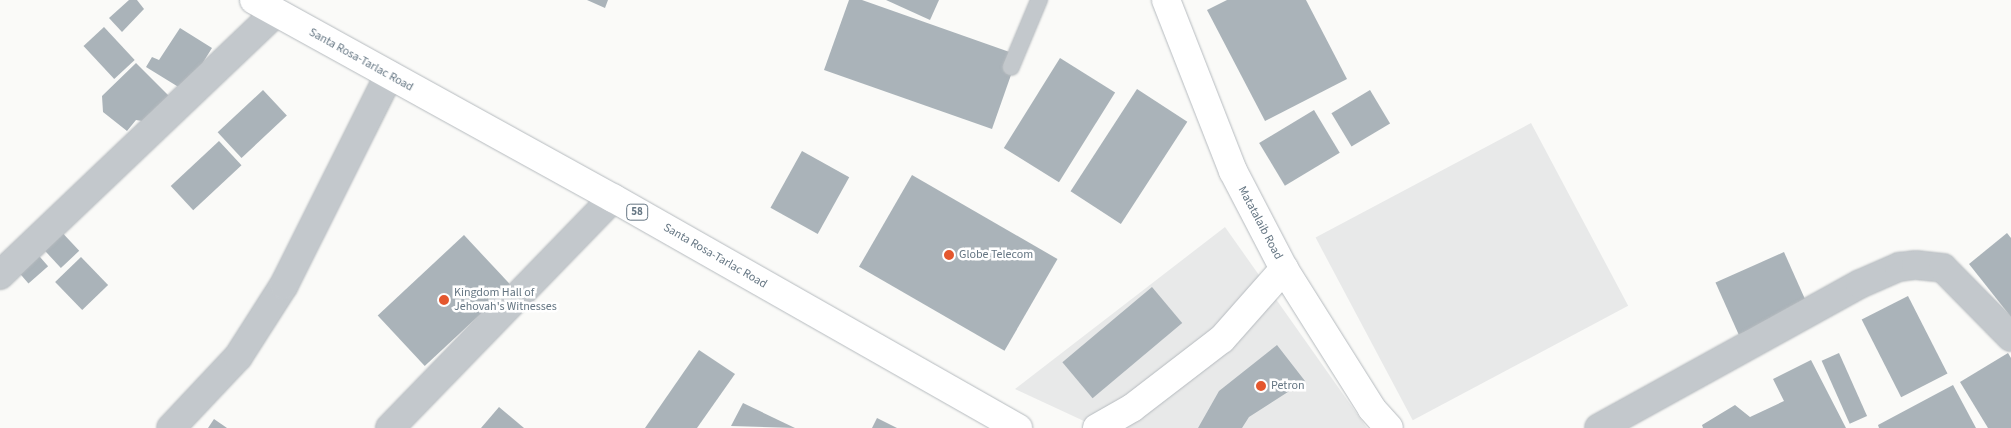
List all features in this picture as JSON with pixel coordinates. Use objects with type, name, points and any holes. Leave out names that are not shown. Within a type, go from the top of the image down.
[{"type":"main road","name":"Matatalaib Road","points":[[1172,2],[1233,171],[1284,269],[1372,409],[1389,428]]},
{"type":"main road","name":"Santa Rosa-Tarlac Road","points":[[265,6],[613,198],[1018,428]]},
{"type":"main road","points":[[1097,428],[1132,408],[1222,339],[1284,269]]},
{"type":"street","points":[[0,274],[265,6]]},
{"type":"street","points":[[171,428],[238,357],[284,285],[388,75]]},
{"type":"street","points":[[390,428],[613,198]]},
{"type":"street","points":[[1600,428],[1860,284],[1899,267],[1916,265],[1943,268],[2011,337]]},
{"type":"lane","points":[[1012,67],[1039,0]]},
{"type":"shaded area","points":[[1531,123],[1628,306],[1413,420],[1316,238]]},
{"type":"shaded area","points":[[1225,227],[1367,428],[1099,428],[1015,389]]},
{"type":"building","points":[[129,0],[137,0],[144,9],[122,32],[109,18]]},
{"type":"building","points":[[587,0],[608,0],[605,8]]},
{"type":"building","points":[[849,0],[862,0],[1018,55],[992,129],[824,70]]},
{"type":"building","points":[[886,0],[939,0],[930,20]]},
{"type":"building","points":[[1227,0],[1306,0],[1347,79],[1265,121],[1207,10]]},
{"type":"building","points":[[104,27],[135,60],[114,79],[84,46]]},
{"type":"building","points":[[180,28],[212,48],[185,91],[146,67],[152,57],[159,60]]},
{"type":"building","points":[[1060,58],[1115,92],[1059,182],[1004,148]]},
{"type":"building","points":[[136,63],[175,102],[154,123],[136,120],[127,131],[103,112],[102,96]]},
{"type":"building","points":[[1137,89],[1187,122],[1121,224],[1071,191]]},
{"type":"building","points":[[263,90],[287,116],[242,158],[218,132]]},
{"type":"building","points":[[1370,90],[1390,123],[1352,147],[1331,113]]},
{"type":"building","points":[[1314,110],[1340,153],[1285,186],[1259,143]]},
{"type":"building","points":[[219,141],[242,165],[193,210],[171,186]]},
{"type":"building","points":[[802,151],[849,177],[818,234],[770,208]]},
{"type":"building","points":[[912,175],[1057,259],[1004,351],[859,267]]},
{"type":"building","points":[[56,226],[79,251],[61,268],[38,243]]},
{"type":"building","points":[[2007,233],[2011,238],[2011,317],[1969,264]]},
{"type":"building","name":"Kingdom Hall of Jehovah's Witnesses","points":[[464,235],[511,285],[425,366],[378,315]]},
{"type":"building","points":[[33,249],[48,266],[28,283],[13,266]]},
{"type":"building","points":[[1784,252],[1807,304],[1739,335],[1715,283]]},
{"type":"building","points":[[81,257],[108,285],[82,310],[55,282]]},
{"type":"building","points":[[1152,287],[1182,323],[1093,398],[1062,362]]},
{"type":"building","points":[[1908,296],[1947,374],[1901,397],[1862,320]]},
{"type":"building","name":"Petron","points":[[1277,345],[1305,381],[1249,417],[1242,428],[1198,428],[1219,391]]},
{"type":"building","points":[[699,350],[735,374],[697,428],[645,428]]},
{"type":"building","points":[[1839,353],[1867,416],[1850,424],[1822,361]]},
{"type":"building","points":[[2008,353],[2011,358],[2011,428],[1988,428],[1960,382]]},
{"type":"building","points":[[1811,360],[1846,428],[1703,428],[1702,425],[1735,405],[1750,417],[1784,401],[1773,379]]},
{"type":"building","points":[[1953,385],[1976,428],[1879,428],[1878,425]]},
{"type":"building","points":[[743,403],[795,428],[731,426]]},
{"type":"building","points":[[499,407],[524,428],[481,428]]},
{"type":"building","points":[[877,418],[897,428],[872,428]]},
{"type":"building","points":[[214,419],[227,428],[208,428]]},
{"type":"place","name":"Globe Telecom","points":[[949,255]]},
{"type":"place","name":"Kingdom Hall of Jehovah's Witnesses","points":[[444,300]]},
{"type":"place","name":"Petron","points":[[1261,386]]}]
